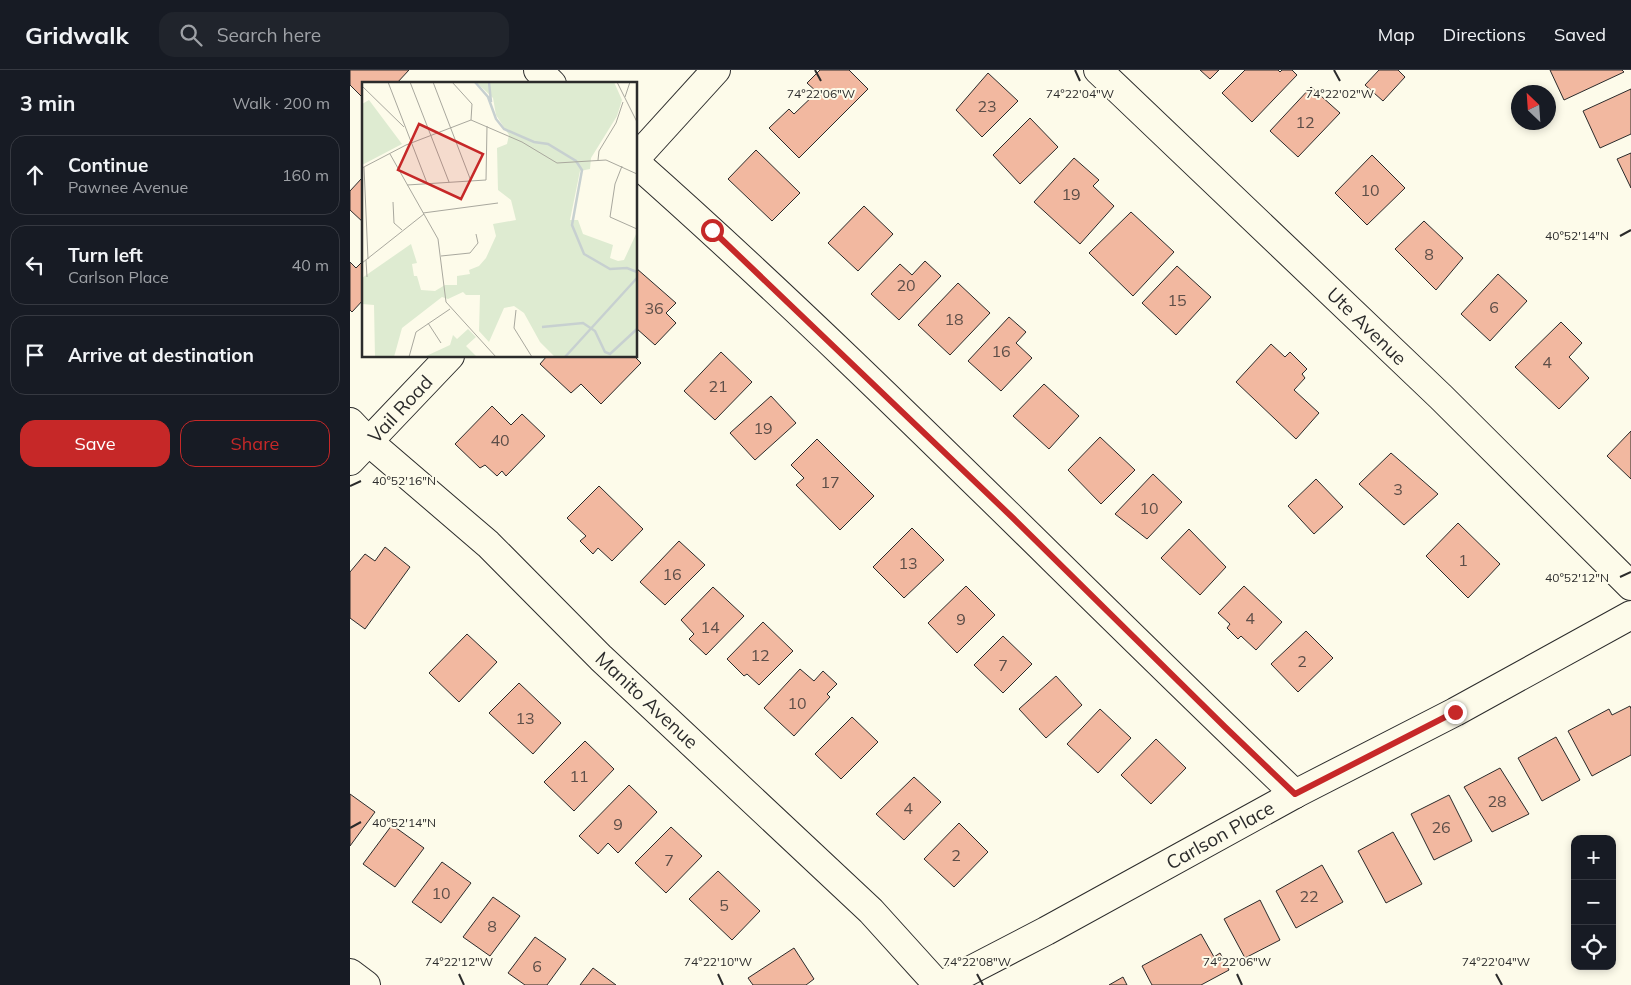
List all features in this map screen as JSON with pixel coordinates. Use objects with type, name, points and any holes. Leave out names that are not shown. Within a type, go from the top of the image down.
[{"type":"street","points":[[538,70],[550,82]]},
{"type":"street","points":[[638,156],[716,70]]},
{"type":"street","name":"Ute Avenue","points":[[1098,70],[1441,397],[1631,586]]},
{"type":"street","points":[[638,165],[712,230],[1013,518],[1295,794]]},
{"type":"street","name":"Vail Road","points":[[350,461],[448,358]]},
{"type":"street","name":"Manito Avenue","points":[[350,422],[370,442],[488,544],[601,658],[871,911],[940,985]]},
{"type":"street","name":"Carlson Place","points":[[940,985],[1046,931],[1295,794],[1455,712],[1631,616]]},
{"type":"street","points":[[350,973],[366,985]]},
{"type":"building","points":[[350,70],[409,70],[398,82],[362,82],[362,97],[350,85]]},
{"type":"building","points":[[820,70],[849,70],[868,89],[799,158],[769,128],[789,109],[794,114],[817,92],[807,83]]},
{"type":"building","points":[[1200,70],[1219,70],[1210,79]]},
{"type":"building","points":[[1245,70],[1278,70],[1280,72],[1282,70],[1292,70],[1297,75],[1252,122],[1222,93]]},
{"type":"building","points":[[1379,70],[1398,70],[1405,77],[1383,101],[1365,85]]},
{"type":"building","points":[[1550,70],[1622,70],[1624,72],[1564,100]]},
{"type":"building","points":[[988,73],[1018,101],[982,137],[956,110]]},
{"type":"building","points":[[1311,87],[1340,113],[1298,157],[1270,131]]},
{"type":"building","points":[[1631,89],[1631,134],[1600,148],[1583,111]]},
{"type":"building","points":[[1030,118],[1058,147],[1020,184],[993,155]]},
{"type":"building","points":[[756,150],[800,193],[772,221],[728,179]]},
{"type":"building","points":[[1631,153],[1631,188],[1617,159]]},
{"type":"building","points":[[1372,155],[1405,188],[1367,225],[1335,193]]},
{"type":"building","points":[[1074,158],[1099,180],[1093,186],[1114,206],[1080,244],[1034,202]]},
{"type":"building","points":[[362,178],[362,221],[350,210],[350,191]]},
{"type":"building","points":[[864,206],[893,234],[858,271],[828,243]]},
{"type":"building","points":[[1131,212],[1174,252],[1133,296],[1089,253]]},
{"type":"building","points":[[1424,221],[1463,258],[1436,290],[1395,249]]},
{"type":"building","points":[[925,261],[941,276],[899,320],[871,294],[900,264],[912,275]]},
{"type":"building","points":[[350,262],[356,268],[362,262],[362,301],[352,312],[350,310]]},
{"type":"building","points":[[1177,266],[1211,297],[1176,335],[1142,303]]},
{"type":"building","points":[[638,270],[676,303],[666,313],[676,323],[655,345],[638,330]]},
{"type":"building","points":[[1498,274],[1527,301],[1490,341],[1461,314]]},
{"type":"building","points":[[958,283],[990,313],[950,355],[918,325]]},
{"type":"building","points":[[1009,317],[1026,332],[1016,343],[1032,358],[1001,391],[968,361]]},
{"type":"building","points":[[1561,322],[1582,343],[1569,357],[1589,378],[1559,409],[1515,367]]},
{"type":"building","points":[[1271,344],[1285,357],[1290,352],[1307,369],[1302,374],[1305,378],[1294,390],[1319,413],[1296,439],[1236,382]]},
{"type":"building","points":[[721,352],[752,382],[715,420],[684,391]]},
{"type":"building","points":[[545,358],[636,358],[641,363],[601,404],[581,384],[571,393],[540,364]]},
{"type":"building","points":[[1044,384],[1079,416],[1049,449],[1013,416]]},
{"type":"building","points":[[771,396],[796,423],[755,460],[730,433]]},
{"type":"building","points":[[492,406],[511,425],[522,414],[545,436],[506,476],[502,471],[497,476],[485,465],[480,468],[455,444]]},
{"type":"building","points":[[1631,431],[1631,479],[1607,456]]},
{"type":"building","points":[[1100,437],[1135,470],[1101,504],[1068,470]]},
{"type":"building","points":[[817,439],[874,496],[840,530],[796,485],[804,478],[791,465]]},
{"type":"building","points":[[1391,453],[1438,494],[1404,525],[1359,484]]},
{"type":"building","points":[[1153,474],[1182,502],[1147,539],[1115,514]]},
{"type":"building","points":[[1316,479],[1343,507],[1314,534],[1288,506]]},
{"type":"building","points":[[599,486],[643,529],[612,561],[598,548],[593,554],[580,541],[586,536],[567,518]]},
{"type":"building","points":[[1458,523],[1500,564],[1468,598],[1426,556]]},
{"type":"building","points":[[912,528],[944,560],[904,598],[873,567]]},
{"type":"building","points":[[1189,529],[1226,567],[1200,595],[1161,558]]},
{"type":"building","points":[[679,541],[705,565],[665,605],[640,582]]},
{"type":"building","points":[[385,547],[410,567],[365,629],[350,618],[350,572],[365,554],[375,561]]},
{"type":"building","points":[[966,586],[995,615],[957,653],[928,623]]},
{"type":"building","points":[[1244,586],[1282,622],[1256,650],[1241,636],[1238,639],[1227,628],[1230,624],[1218,613]]},
{"type":"building","points":[[713,587],[744,616],[706,655],[689,639],[694,634],[681,620]]},
{"type":"building","points":[[763,622],[793,651],[759,685],[747,674],[744,676],[727,659]]},
{"type":"building","points":[[1306,631],[1333,658],[1298,692],[1271,664]]},
{"type":"building","points":[[467,634],[497,662],[459,702],[429,673]]},
{"type":"building","points":[[1003,636],[1032,664],[1003,693],[974,665]]},
{"type":"building","points":[[800,669],[814,681],[823,671],[837,684],[827,694],[830,697],[794,736],[764,708]]},
{"type":"building","points":[[1056,676],[1082,705],[1046,738],[1019,709]]},
{"type":"building","points":[[519,683],[561,723],[533,754],[489,713]]},
{"type":"building","points":[[1630,706],[1631,755],[1592,776],[1568,731],[1609,709],[1612,715]]},
{"type":"building","points":[[1100,709],[1131,738],[1098,773],[1067,744]]},
{"type":"building","points":[[852,717],[878,742],[841,779],[815,754]]},
{"type":"building","points":[[1556,737],[1580,780],[1542,801],[1518,758]]},
{"type":"building","points":[[1156,739],[1186,768],[1151,804],[1121,775]]},
{"type":"building","points":[[585,741],[614,769],[574,811],[544,782]]},
{"type":"building","points":[[1500,768],[1529,814],[1492,832],[1464,787]]},
{"type":"building","points":[[914,777],[941,802],[904,840],[876,814]]},
{"type":"building","points":[[629,785],[657,812],[618,853],[608,843],[598,854],[579,836]]},
{"type":"building","points":[[350,794],[375,812],[350,846]]},
{"type":"building","points":[[1449,795],[1472,841],[1434,860],[1411,814]]},
{"type":"building","points":[[959,823],[988,852],[954,887],[924,859]]},
{"type":"building","points":[[392,825],[424,848],[395,887],[363,864]]},
{"type":"building","points":[[671,827],[702,856],[666,893],[635,863]]},
{"type":"building","points":[[1393,832],[1422,884],[1386,903],[1358,851]]},
{"type":"building","points":[[442,862],[471,883],[441,923],[412,902]]},
{"type":"building","points":[[1322,865],[1343,902],[1296,928],[1276,891]]},
{"type":"building","points":[[718,871],[760,911],[732,940],[689,899]]},
{"type":"building","points":[[493,897],[520,916],[490,956],[463,937]]},
{"type":"building","points":[[1260,900],[1280,940],[1245,958],[1224,919]]},
{"type":"building","points":[[1201,934],[1214,957],[1220,953],[1229,970],[1201,985],[1152,985],[1142,966]]},
{"type":"building","points":[[535,937],[566,959],[547,985],[525,985],[508,973]]},
{"type":"building","points":[[794,948],[814,979],[806,985],[753,985],[748,978]]},
{"type":"building","points":[[593,968],[616,985],[580,985]]},
{"type":"building","points":[[1123,977],[1127,985],[1109,985]]},
{"type":"route","points":[[712,230],[1013,518],[1295,794],[1455,712]]}]
